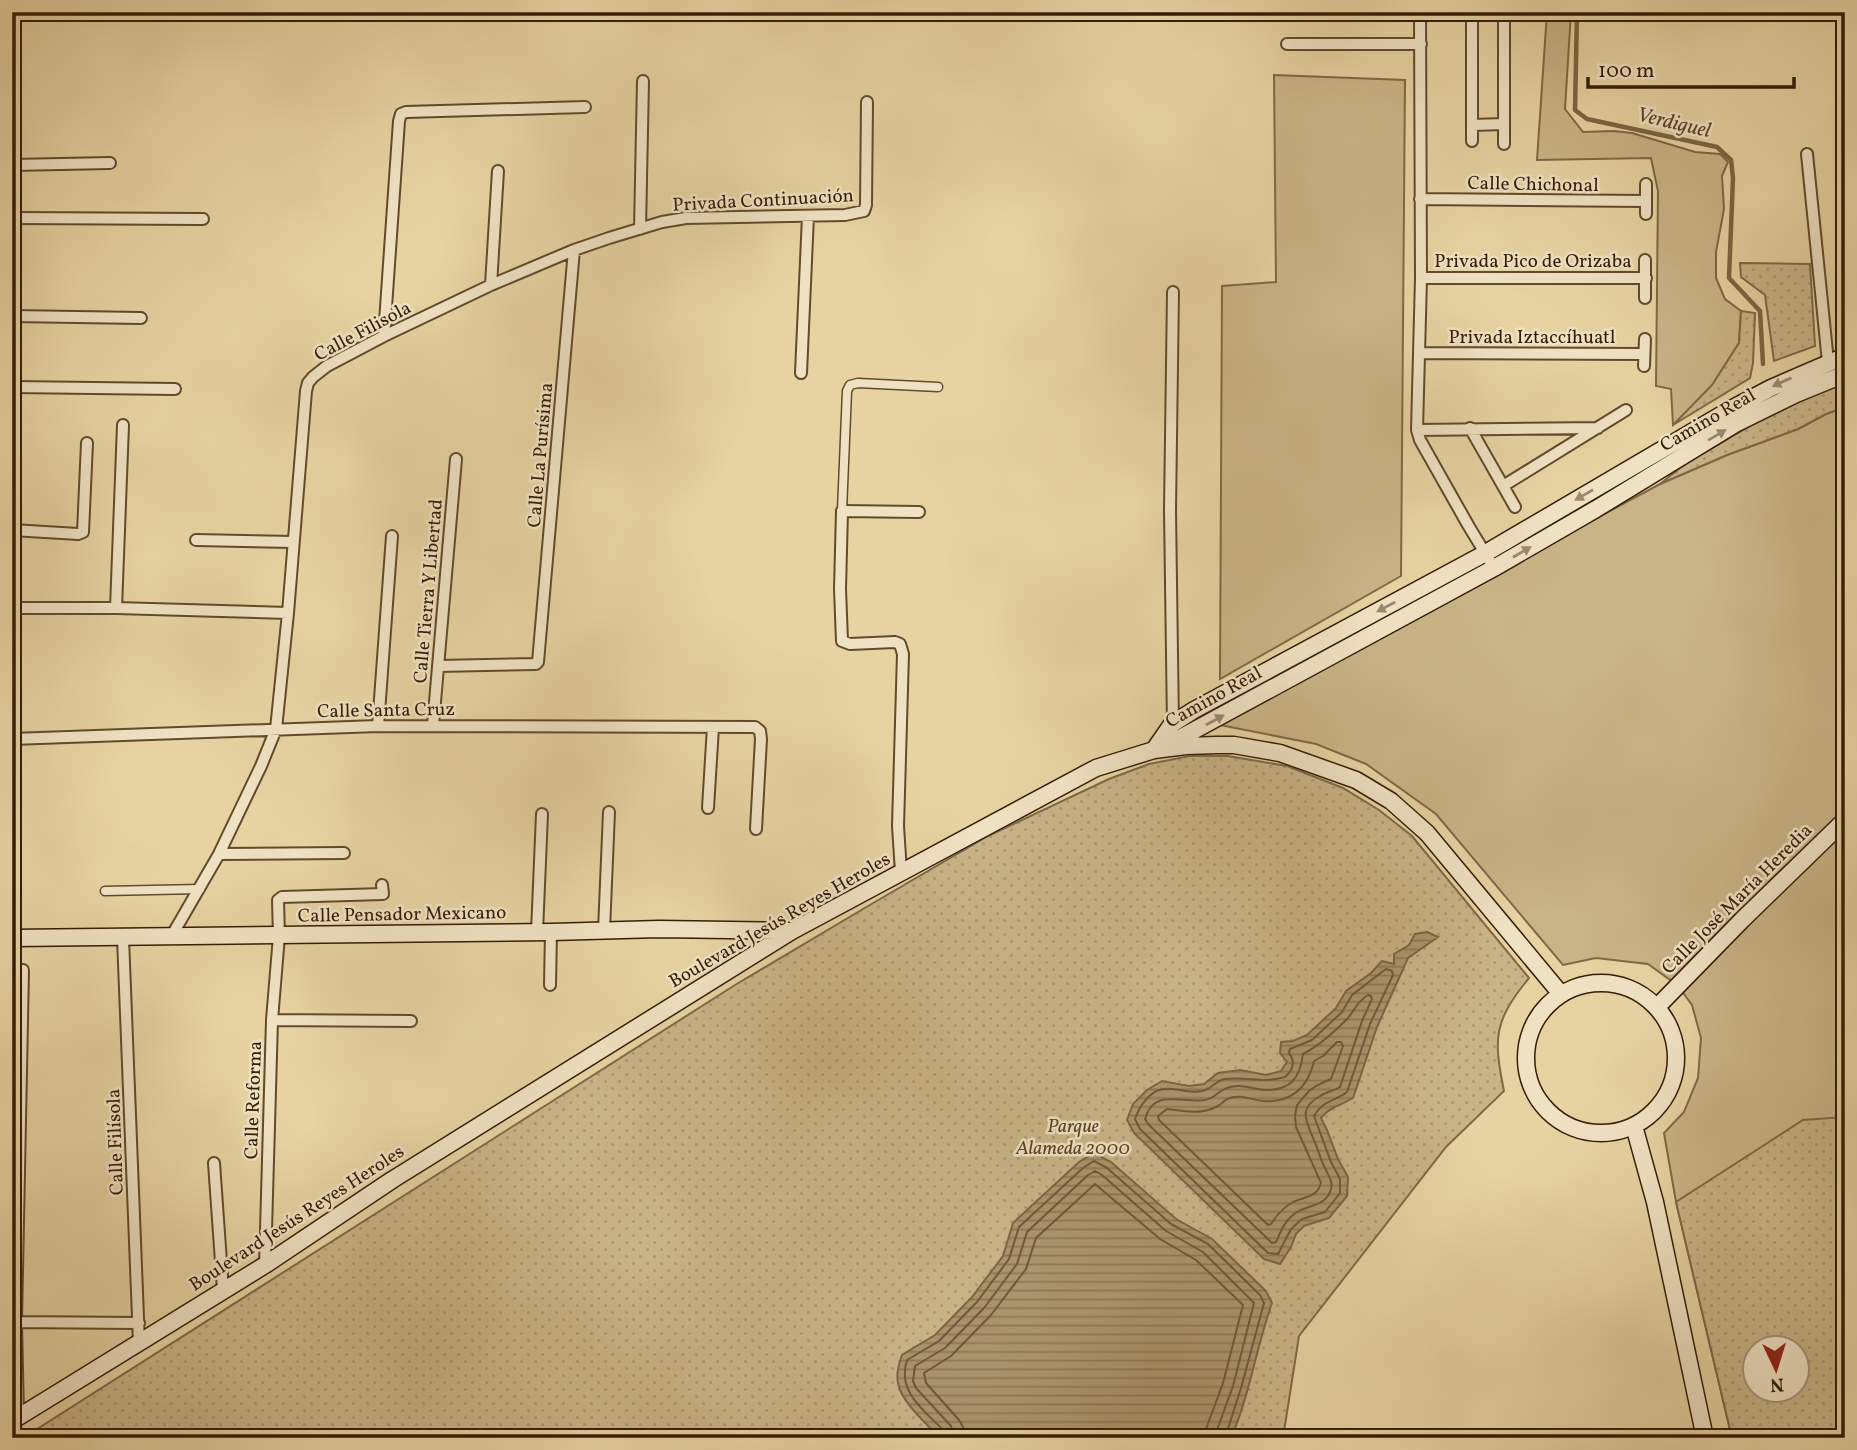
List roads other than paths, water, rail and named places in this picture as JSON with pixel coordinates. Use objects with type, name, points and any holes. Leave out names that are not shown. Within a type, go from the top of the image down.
[{"type":"main road","name":"Camino Real","points":[[1154,750],[1172,724],[1194,710],[1484,554],[1771,387],[1845,356]]},
{"type":"main road","name":"Camino Real","points":[[1154,750],[1179,740],[1494,568],[1737,424],[1796,394],[1845,374]]},
{"type":"main road","name":"Boulevard Jesús Reyes Heroles","points":[[15,1418],[265,1265],[392,1180],[792,931],[1096,768],[1154,750],[1234,745],[1280,753],[1356,780],[1391,801],[1427,833],[1561,994]]},
{"type":"main road","name":"Calle José María Heredia","points":[[1657,1007],[1845,820]]},
{"type":"main road","name":"Calle Pensador Mexicano","points":[[12,938],[673,929],[792,931]]},
{"type":"main road","points":[[1612,983],[1644,996],[1657,1007],[1665,1017],[1675,1040],[1676,1071],[1671,1088],[1650,1116],[1634,1126],[1603,1133],[1573,1128],[1548,1112],[1536,1097],[1528,1079],[1525,1060],[1528,1040],[1535,1022],[1546,1006],[1577,986],[1612,983]]},
{"type":"main road","points":[[1634,1126],[1655,1202],[1705,1438]]},
{"type":"street","points":[[1420,12],[1421,278],[1417,430],[1420,440],[1494,568]]},
{"type":"street","points":[[1472,12],[1472,141]]},
{"type":"street","points":[[1504,12],[1504,144]]},
{"type":"street","points":[[1287,44],[1420,44]]},
{"type":"street","points":[[640,229],[643,80]]},
{"type":"street","name":"Privada Continuación","points":[[640,229],[686,218],[845,215],[864,211],[867,102]]},
{"type":"street","points":[[384,336],[401,114],[585,107]]},
{"type":"street","points":[[1472,125],[1504,124]]},
{"type":"street","points":[[1807,153],[1828,362]]},
{"type":"street","points":[[12,164],[110,163]]},
{"type":"street","points":[[491,285],[498,171]]},
{"type":"street","points":[[1646,184],[1646,214]]},
{"type":"street","name":"Calle Chichonal","points":[[1420,199],[1646,201]]},
{"type":"street","points":[[801,373],[808,216]]},
{"type":"street","points":[[12,218],[203,219]]},
{"type":"street","name":"Calle Filisola","points":[[171,937],[219,854],[276,729],[306,391],[309,383],[327,366],[491,285],[574,250],[640,229]]},
{"type":"street","name":"Calle La Purísima","points":[[438,666],[538,662],[574,250]]},
{"type":"street","points":[[1645,260],[1645,298]]},
{"type":"street","name":"Privada Pico de Orizaba","points":[[1421,278],[1646,278]]},
{"type":"street","points":[[1173,292],[1170,510],[1172,724],[1179,740]]},
{"type":"street","points":[[12,316],[141,318]]},
{"type":"street","points":[[1644,339],[1644,366]]},
{"type":"street","name":"Privada Iztaccíhuatl","points":[[1420,353],[1644,354]]},
{"type":"street","points":[[901,872],[898,827],[903,654],[900,644],[895,642],[850,644],[842,641],[840,589],[847,391],[850,385],[858,383],[938,387]]},
{"type":"street","points":[[12,387],[174,389]]},
{"type":"street","points":[[1503,486],[1626,410]]},
{"type":"street","points":[[116,608],[123,425]]},
{"type":"street","points":[[1470,428],[1514,507]]},
{"type":"street","points":[[1417,430],[1598,428]]},
{"type":"street","points":[[12,530],[78,534],[83,532],[87,443]]},
{"type":"street","name":"Calle Tierra Y Libertad","points":[[433,725],[456,459]]},
{"type":"street","points":[[842,511],[919,512]]},
{"type":"street","points":[[378,726],[392,536]]},
{"type":"street","points":[[196,540],[293,542]]},
{"type":"street","points":[[12,608],[288,613]]},
{"type":"street","name":"Calle Santa Cruz","points":[[12,739],[433,725],[755,727],[760,730],[756,829]]},
{"type":"street","points":[[708,808],[713,727]]},
{"type":"street","points":[[604,930],[609,813]]},
{"type":"street","points":[[542,814],[544,932],[550,985]]},
{"type":"street","points":[[219,854],[344,853]]},
{"type":"street","points":[[105,891],[200,889]]},
{"type":"street","name":"Calle Reforma","points":[[265,1265],[278,900],[282,897],[382,890]]},
{"type":"street","name":"Calle Filísola","points":[[123,938],[139,1343]]},
{"type":"street","points":[[15,1418],[17,1056],[23,970]]},
{"type":"street","points":[[272,1020],[411,1021]]},
{"type":"street","points":[[214,1163],[223,1290]]},
{"type":"street","points":[[14,1322],[139,1323]]},
{"type":"water","points":[[1427,932],[1438,937],[1408,958],[1377,1027],[1353,1098],[1321,1118],[1348,1177],[1347,1196],[1329,1218],[1304,1226],[1296,1234],[1280,1264],[1264,1259],[1134,1133],[1127,1120],[1133,1104],[1147,1090],[1162,1081],[1189,1086],[1204,1084],[1218,1073],[1240,1070],[1266,1075],[1281,1071],[1287,1062],[1280,1053],[1281,1042],[1293,1041],[1307,1035],[1336,1008],[1346,991],[1371,973],[1382,961],[1394,964],[1394,954],[1409,945],[1415,934]]},
{"type":"water","points":[[1094,1153],[1111,1162],[1176,1219],[1212,1239],[1266,1291],[1272,1303],[1231,1438],[940,1438],[915,1412],[900,1390],[897,1376],[902,1355],[935,1335],[972,1297],[1003,1256],[1013,1223],[1079,1162]]},
{"type":"waterway","name":"Verdiguel","points":[[1577,12],[1575,110],[1587,119],[1717,147],[1731,160],[1733,178],[1729,278],[1760,311],[1763,364]]},
{"type":"park label","name":"Parque Alameda 2000","points":[[1073,1136]]}]
